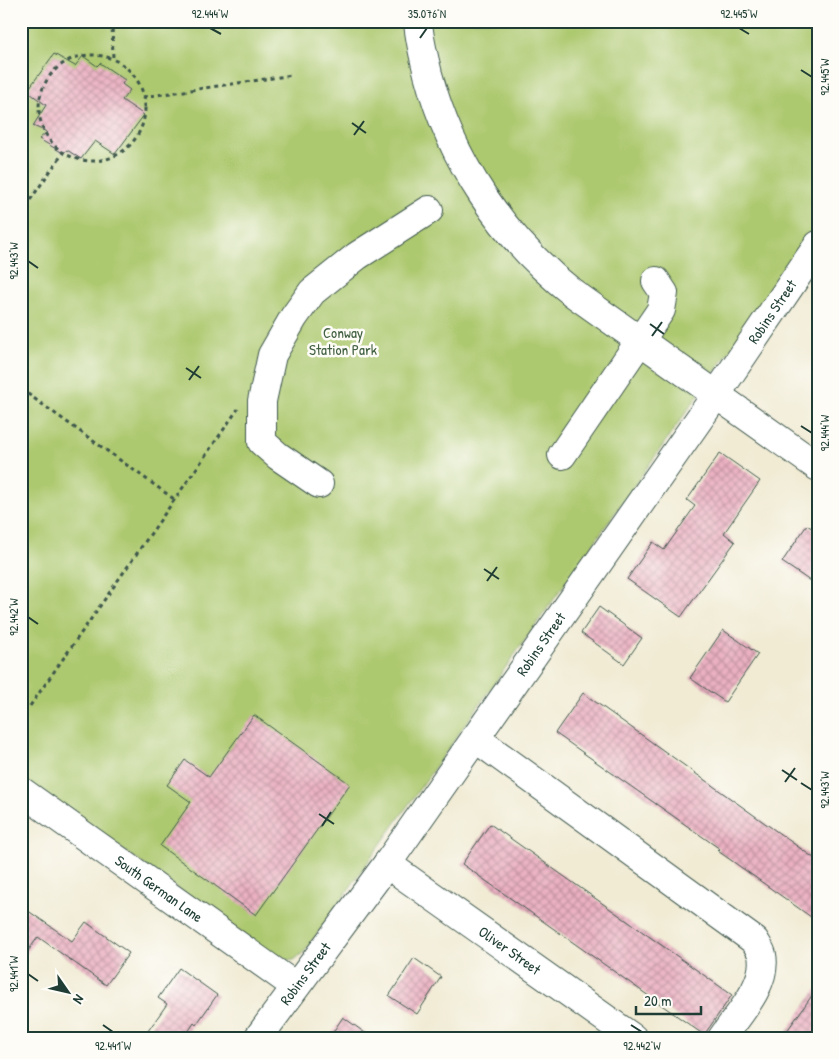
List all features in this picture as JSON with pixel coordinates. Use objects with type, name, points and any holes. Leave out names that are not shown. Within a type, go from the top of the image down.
[{"type":"street","points":[[418,21],[426,65],[436,101],[458,152],[483,198],[509,232],[545,269],[581,299],[818,467]]},
{"type":"street","points":[[319,484],[278,456],[262,442],[262,401],[272,355],[294,317],[312,292],[357,256],[430,210]]},
{"type":"street","name":"Robins Street","points":[[258,1038],[387,864],[716,395],[818,245]]},
{"type":"street","points":[[562,455],[661,310],[664,293],[656,281]]},
{"type":"street","points":[[475,738],[754,941],[762,955],[762,972],[755,991],[722,1038]]},
{"type":"street","name":"South German Lane","points":[[21,791],[295,986]]},
{"type":"street","name":"Oliver Street","points":[[387,864],[633,1038]]},
{"type":"path","points":[[112,21],[113,60]]},
{"type":"path","points":[[85,56],[103,56],[120,63],[133,74],[142,89],[143,97],[145,106],[143,122],[136,138],[124,150],[110,159],[93,162],[76,159],[63,153],[48,139],[41,123],[39,105],[43,87],[53,72],[68,61],[85,56]]},
{"type":"path","points":[[143,97],[293,75]]},
{"type":"path","points":[[21,213],[63,153]]},
{"type":"path","points":[[21,388],[174,499]]},
{"type":"path","points":[[30,706],[240,405]]},
{"type":"green space","name":"Conway Station Park","points":[[21,21],[818,21],[818,226],[305,951],[294,960],[279,960],[21,778]]},
{"type":"building","points":[[54,54],[75,66],[83,56],[97,66],[100,63],[125,80],[122,84],[130,90],[122,100],[144,115],[115,154],[95,141],[81,159],[67,150],[63,153],[39,139],[47,132],[33,126],[46,105],[27,91]]},
{"type":"building","points":[[720,453],[760,481],[724,533],[735,542],[681,617],[627,579],[653,542],[664,550],[695,506],[687,500]]},
{"type":"building","points":[[807,525],[818,532],[818,569],[810,581],[782,562]]},
{"type":"building","points":[[599,607],[642,638],[624,664],[581,633]]},
{"type":"building","points":[[723,630],[758,654],[725,702],[690,678]]},
{"type":"building","points":[[583,693],[818,861],[818,922],[718,851],[720,849],[555,733]]},
{"type":"building","points":[[254,715],[350,784],[256,915],[160,846],[191,802],[167,785],[185,760],[209,777]]},
{"type":"building","points":[[490,824],[732,995],[704,1035],[462,864]]},
{"type":"building","points":[[21,906],[72,941],[86,922],[129,953],[106,985],[38,937],[21,961]]},
{"type":"building","points":[[414,958],[441,977],[417,1014],[389,996]]},
{"type":"building","points":[[179,968],[217,995],[196,1025],[194,1023],[184,1038],[143,1038],[167,1004],[158,998]]},
{"type":"building","points":[[818,987],[818,1038],[782,1038]]},
{"type":"building","points":[[343,1017],[372,1038],[329,1038]]}]
